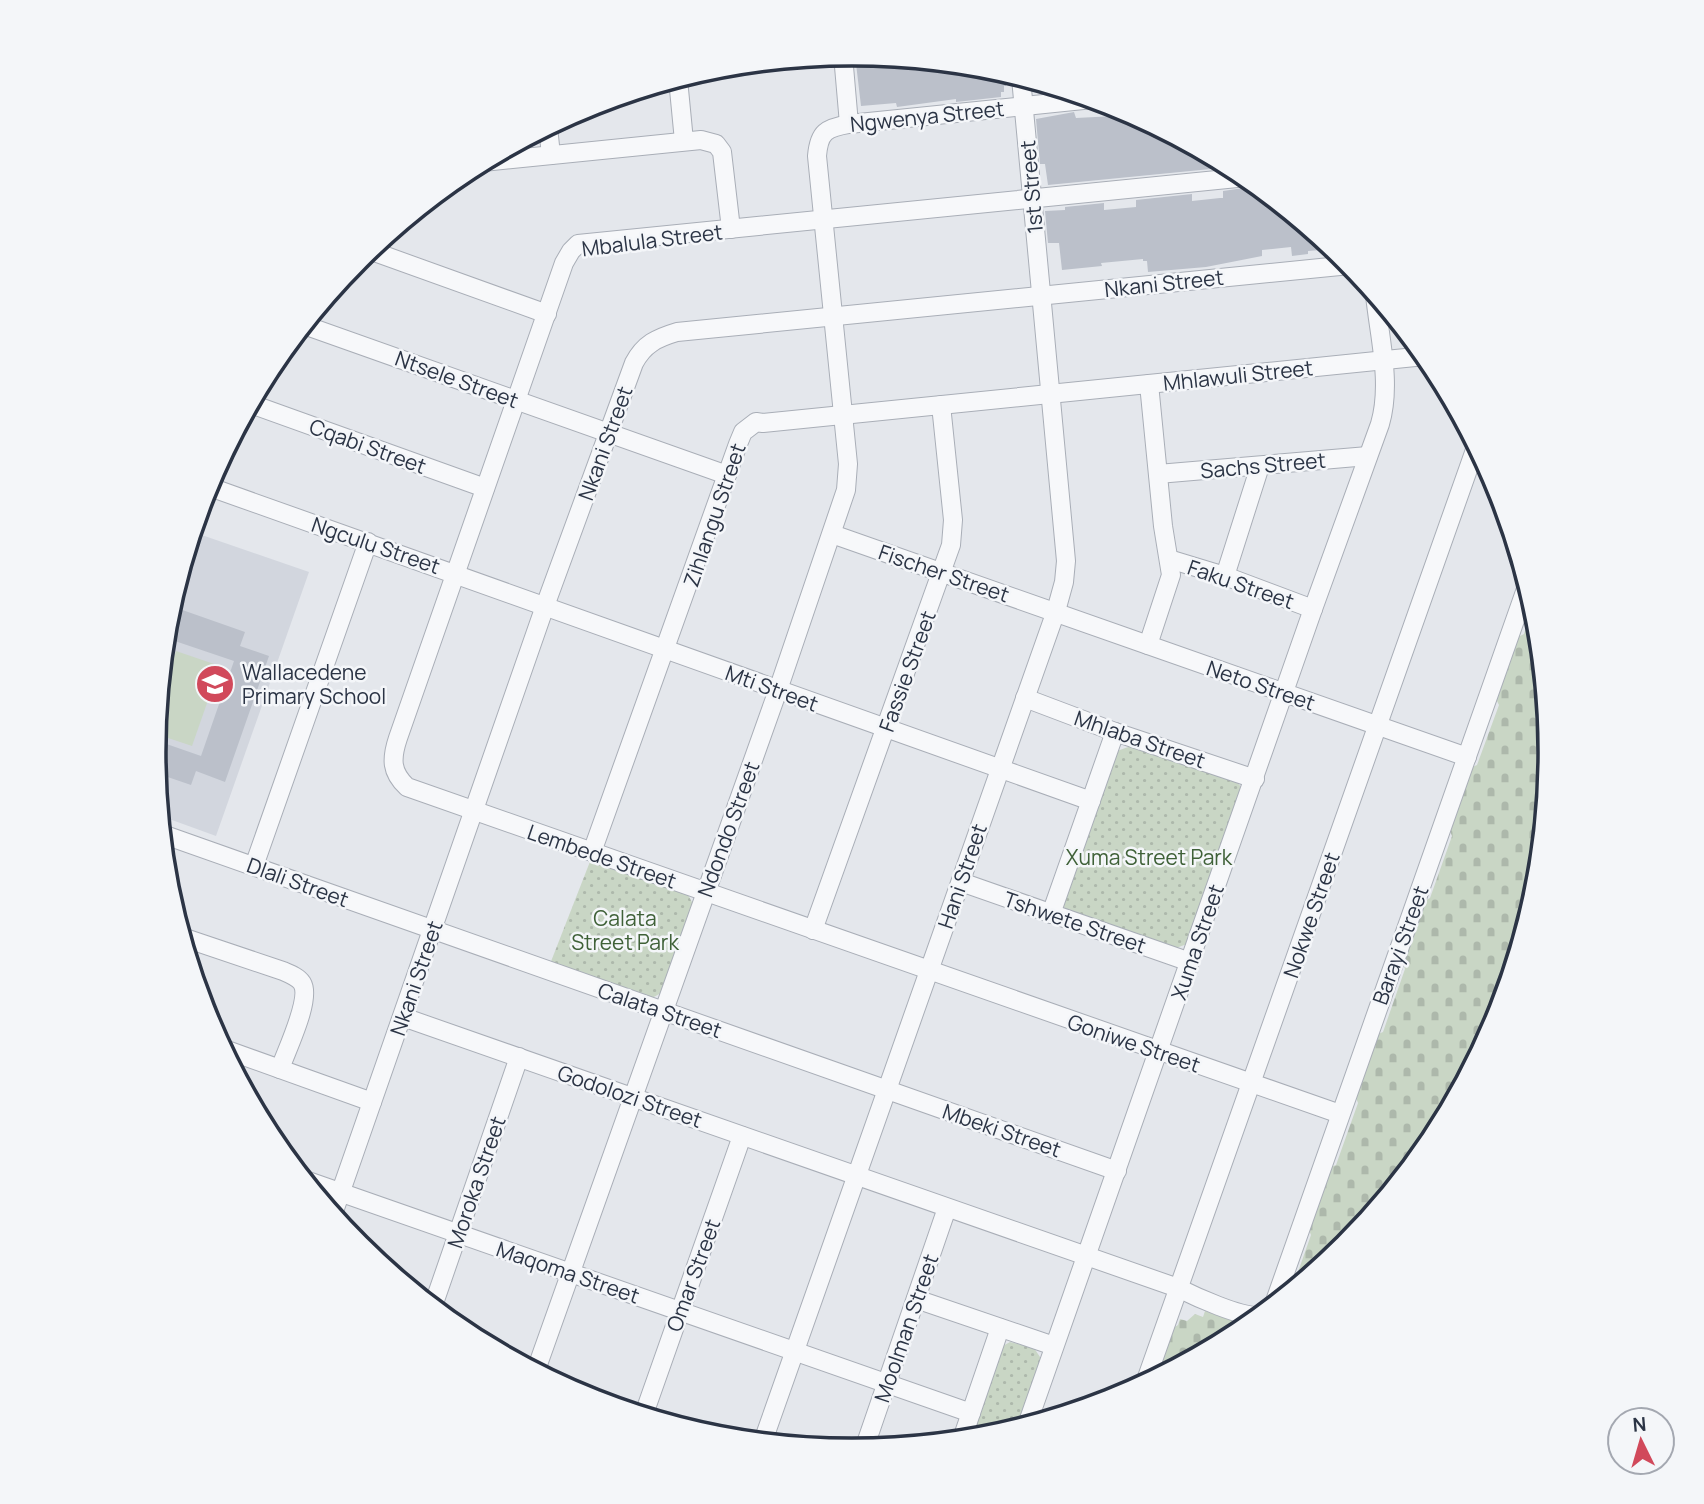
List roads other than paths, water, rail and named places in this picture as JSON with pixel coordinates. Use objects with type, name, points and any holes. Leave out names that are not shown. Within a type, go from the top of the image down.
[{"type":"street","points":[[844,66],[849,124]]},
{"type":"street","name":"1st Street","points":[[1022,88],[1041,296]]},
{"type":"street","points":[[679,89],[684,141]]},
{"type":"street","name":"Ngwenya Street","points":[[834,317],[817,156],[818,142],[831,127],[1069,102]]},
{"type":"street","points":[[549,137],[551,155]]},
{"type":"street","points":[[506,160],[684,141],[710,141],[722,152],[731,229]]},
{"type":"street","name":"Mbalula Street","points":[[473,810],[407,787],[398,778],[392,763],[398,738],[565,262],[571,250],[578,244],[1228,179]]},
{"type":"street","points":[[381,254],[547,314]]},
{"type":"street","name":"Nkani Street","points":[[337,1204],[545,607],[641,350],[649,343],[677,332],[1336,266]]},
{"type":"street","name":"Hani Street","points":[[766,1432],[1064,582],[1066,561],[1041,296]]},
{"type":"street","name":"Xuma Street","points":[[1031,1413],[1255,779],[1312,609],[1384,411],[1385,383],[1377,312]]},
{"type":"street","name":"Ndondo Street","points":[[539,1362],[778,690],[846,490],[848,478],[834,317]]},
{"type":"street","name":"Ntsele Street","points":[[314,328],[727,475]]},
{"type":"street","name":"Mhlawuli Street","points":[[1050,394],[1412,357]]},
{"type":"street","points":[[1148,645],[1171,575],[1163,526],[1149,384]]},
{"type":"street","name":"Zihlangu Street","points":[[592,852],[743,432],[756,422],[1050,394]]},
{"type":"street","name":"Fassie Street","points":[[813,930],[951,545],[954,520],[941,405]]},
{"type":"street","name":"Cqabi Street","points":[[259,407],[485,488]]},
{"type":"street","name":"Sachs Street","points":[[1158,474],[1368,456]]},
{"type":"street","name":"Nokwe Street","points":[[1150,1369],[1472,459]]},
{"type":"street","points":[[1225,576],[1260,466]]},
{"type":"street","name":"Ngculu Street","points":[[219,490],[545,607]]},
{"type":"street","name":"Fischer Street","points":[[832,534],[1056,611]]},
{"type":"street","points":[[254,866],[368,542]]},
{"type":"street","name":"Faku Street","points":[[1169,559],[1225,576],[1312,609]]},
{"type":"street","name":"Barayi Street","points":[[1280,1287],[1521,604]]},
{"type":"street","name":"Mti Street","points":[[545,607],[1091,801]]},
{"type":"street","name":"Neto Street","points":[[1056,611],[1467,757]]},
{"type":"street","name":"Mhlaba Street","points":[[1025,698],[1115,732],[1255,779]]},
{"type":"street","points":[[1051,914],[1115,732]]},
{"type":"street","name":"Lembede Street","points":[[473,810],[929,971]]},
{"type":"street","name":"Dlali Street","points":[[172,837],[434,930]]},
{"type":"street","name":"Tshwete Street","points":[[961,881],[1190,962]]},
{"type":"street","name":"Calata Street","points":[[434,930],[887,1090]]},
{"type":"street","points":[[194,941],[283,971],[296,977],[302,984],[305,1002],[280,1069]]},
{"type":"street","name":"Goniwe Street","points":[[929,971],[1340,1114]]},
{"type":"street","name":"Godolozi Street","points":[[403,1017],[856,1176]]},
{"type":"street","points":[[236,1053],[372,1102]]},
{"type":"street","name":"Moroka Street","points":[[436,1297],[519,1058]]},
{"type":"street","name":"Mbeki Street","points":[[887,1090],[1116,1171]]},
{"type":"street","name":"Omar Street","points":[[647,1406],[742,1136]]},
{"type":"street","points":[[856,1176],[1245,1314]]},
{"type":"street","name":"Maqoma Street","points":[[322,1186],[971,1413]]},
{"type":"street","name":"Moolman Street","points":[[867,1437],[947,1208]]},
{"type":"street","points":[[916,1299],[1055,1346]]},
{"type":"street","points":[[966,1428],[1000,1328]]},
{"type":"place","name":"Wallacedene Primary School","points":[[215,684]]},
{"type":"park label","name":"Xuma Street Park","points":[[1149,857]]},
{"type":"park label","name":"Calata Street Park","points":[[625,930]]}]
